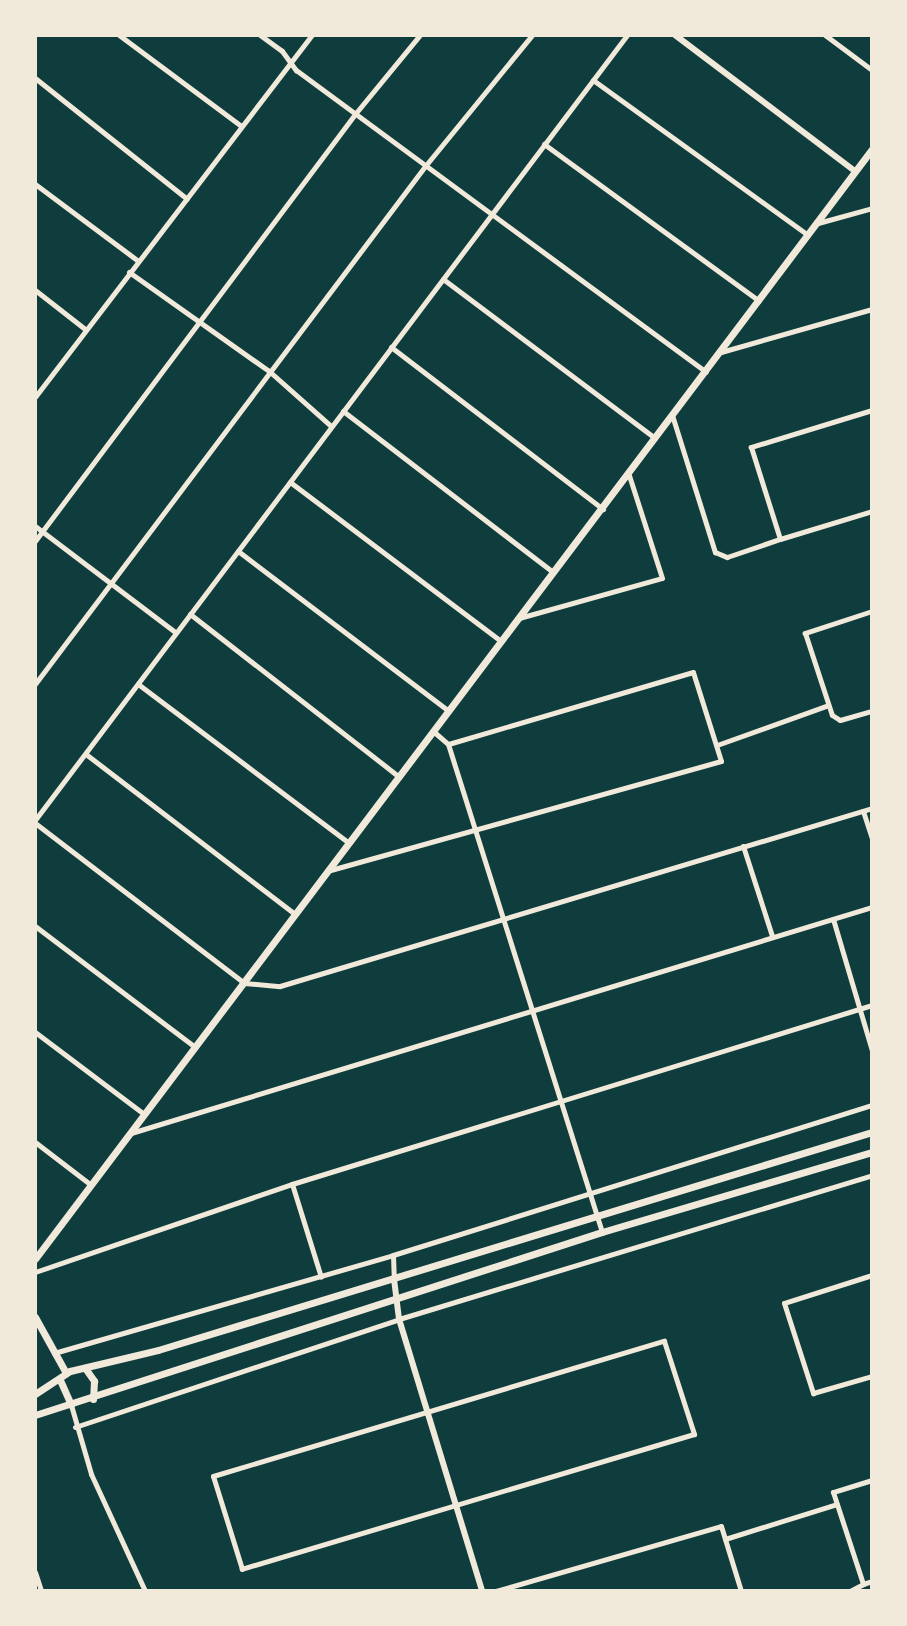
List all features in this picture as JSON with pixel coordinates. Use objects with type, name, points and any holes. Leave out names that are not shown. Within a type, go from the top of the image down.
[{"type":"main road","points":[[35,1259],[294,913],[629,475],[872,149]]},
{"type":"main road","points":[[35,1394],[63,1377],[85,1368],[394,1279],[872,1132]]},
{"type":"main road","points":[[35,1415],[93,1399],[395,1298],[872,1152]]},
{"type":"main road","points":[[35,1317],[54,1353],[71,1405]]},
{"type":"main road","points":[[85,1368],[94,1381],[93,1399]]},
{"type":"street","points":[[119,35],[241,126]]},
{"type":"street","points":[[260,35],[289,62],[355,114],[706,372]]},
{"type":"street","points":[[35,397],[137,260],[312,35]]},
{"type":"street","points":[[35,541],[355,114],[420,35]]},
{"type":"street","points":[[35,684],[269,371],[426,166],[532,35]]},
{"type":"street","points":[[626,35],[238,551],[174,632],[87,755],[35,822],[244,983],[280,986],[872,808]]},
{"type":"street","points":[[675,35],[855,171]]},
{"type":"street","points":[[825,35],[872,70]]},
{"type":"street","points":[[35,78],[187,199]]},
{"type":"street","points":[[593,80],[808,236]]},
{"type":"street","points":[[544,144],[759,301]]},
{"type":"street","points":[[35,184],[137,260]]},
{"type":"street","points":[[818,223],[872,208]]},
{"type":"street","points":[[129,272],[269,371],[331,426]]},
{"type":"street","points":[[443,279],[655,438]]},
{"type":"street","points":[[35,290],[85,329]]},
{"type":"street","points":[[721,352],[872,309]]},
{"type":"street","points":[[391,347],[603,509]]},
{"type":"street","points":[[780,539],[751,447],[872,410]]},
{"type":"street","points":[[343,411],[553,572]]},
{"type":"street","points":[[672,415],[715,552],[727,557],[872,510]]},
{"type":"street","points":[[519,618],[662,578],[629,475]]},
{"type":"street","points":[[290,482],[501,641]]},
{"type":"street","points":[[35,526],[174,632]]},
{"type":"street","points":[[238,551],[449,711]]},
{"type":"street","points":[[872,611],[805,633],[825,706],[840,720],[872,711]]},
{"type":"street","points":[[190,614],[398,776]]},
{"type":"street","points":[[327,871],[721,761],[693,672],[448,744]]},
{"type":"street","points":[[138,684],[348,842]]},
{"type":"street","points":[[717,745],[825,706]]},
{"type":"street","points":[[433,731],[448,744],[602,1233]]},
{"type":"street","points":[[87,755],[294,913]]},
{"type":"street","points":[[863,811],[872,839]]},
{"type":"street","points":[[743,846],[772,936]]},
{"type":"street","points":[[131,1133],[872,907]]},
{"type":"street","points":[[833,919],[872,1051]]},
{"type":"street","points":[[35,926],[195,1047]]},
{"type":"street","points":[[35,1272],[292,1184],[872,1005]]},
{"type":"street","points":[[35,1032],[144,1114]]},
{"type":"street","points":[[54,1353],[321,1277],[872,1105]]},
{"type":"street","points":[[35,1142],[90,1184]]},
{"type":"street","points":[[75,1427],[399,1319],[872,1175]]},
{"type":"street","points":[[292,1184],[321,1277]]},
{"type":"street","points":[[393,1255],[399,1319],[482,1591]]},
{"type":"street","points":[[872,1275],[784,1303],[813,1393],[872,1376]]},
{"type":"street","points":[[664,1341],[694,1434],[242,1569],[213,1476],[427,1412],[664,1341]]},
{"type":"street","points":[[71,1405],[75,1427],[91,1474],[145,1591]]},
{"type":"street","points":[[863,1584],[833,1492],[872,1480]]},
{"type":"street","points":[[725,1539],[837,1504]]},
{"type":"street","points":[[496,1591],[721,1526],[741,1591]]},
{"type":"street","points":[[35,1572],[41,1591]]},
{"type":"street","points":[[849,1591],[872,1581]]}]
